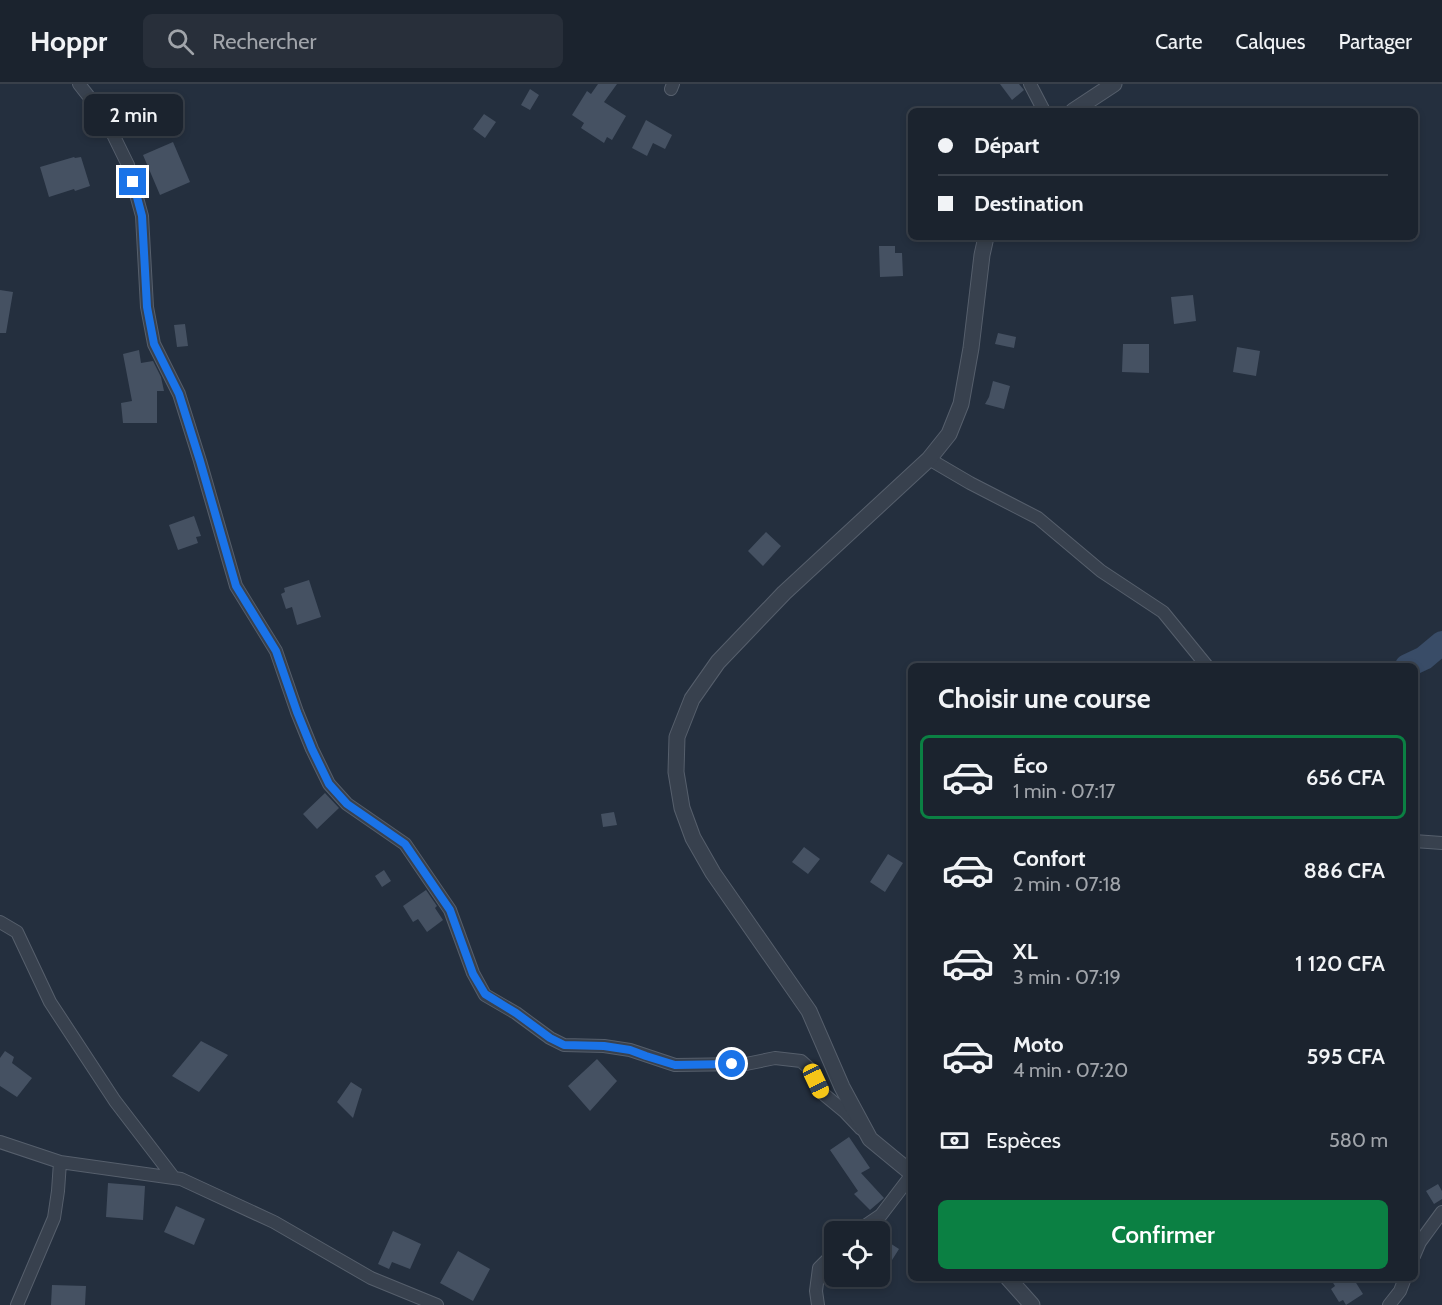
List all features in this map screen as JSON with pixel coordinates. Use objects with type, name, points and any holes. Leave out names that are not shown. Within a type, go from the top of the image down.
[{"type":"street","points":[[79,84],[104,116],[128,165],[142,216],[147,307],[154,344],[179,394],[236,586],[276,651],[297,712],[329,784],[347,804],[405,844],[450,910],[473,974],[485,994],[564,1045],[604,1046],[630,1050],[675,1065],[746,1064],[775,1058],[801,1060],[810,1069],[821,1092],[844,1111],[870,1139],[908,1170]]},
{"type":"street","points":[[1030,84],[1042,108]]},
{"type":"street","points":[[1078,108],[1114,84]]},
{"type":"street","points":[[870,1139],[842,1086],[809,1011],[713,873],[693,838],[682,808],[676,772],[677,737],[692,699],[718,662],[784,593],[929,459],[949,434],[961,404],[972,348],[985,240]]},
{"type":"street","points":[[929,459],[1038,518],[1101,571],[1163,612],[1205,663]]},
{"type":"street","points":[[1418,841],[1442,843]]},
{"type":"street","points":[[0,922],[16,932],[50,1002],[115,1101],[174,1178]]},
{"type":"street","points":[[0,1142],[60,1162],[181,1179],[274,1222],[371,1278],[437,1305]]},
{"type":"street","points":[[17,1305],[54,1218],[60,1162]]},
{"type":"street","points":[[872,1221],[881,1215],[908,1180]]},
{"type":"street","points":[[1418,1247],[1442,1212]]},
{"type":"street","points":[[818,1305],[816,1291],[819,1268],[824,1263]]},
{"type":"street","points":[[1011,1281],[1032,1305]]},
{"type":"street","points":[[1389,1305],[1405,1281]]},
{"type":"building","points":[[598,84],[617,84],[604,102],[626,116],[612,140],[607,137],[604,143],[581,128],[584,123],[572,115],[587,91],[591,94]]},
{"type":"building","points":[[1000,84],[1019,84],[1024,90],[1012,100]]},
{"type":"building","points":[[530,89],[539,95],[530,110],[521,105]]},
{"type":"building","points":[[484,114],[496,122],[485,138],[473,129]]},
{"type":"building","points":[[646,120],[672,135],[665,149],[653,143],[647,156],[632,148]]},
{"type":"building","points":[[173,142],[190,182],[160,195],[143,155]]},
{"type":"building","points":[[81,157],[90,186],[49,197],[40,167]]},
{"type":"building","points":[[879,246],[895,246],[895,253],[902,253],[903,276],[880,277]]},
{"type":"building","points":[[0,290],[13,292],[6,333],[0,333]]},
{"type":"building","points":[[1193,295],[1196,321],[1174,324],[1171,297]]},
{"type":"building","points":[[185,324],[188,346],[177,347],[174,325]]},
{"type":"building","points":[[998,333],[1016,337],[1014,348],[995,344]]},
{"type":"building","points":[[1123,344],[1149,344],[1149,373],[1122,372]]},
{"type":"building","points":[[1237,347],[1260,351],[1256,376],[1233,372]]},
{"type":"building","points":[[139,350],[141,363],[153,361],[161,377],[164,391],[157,391],[157,423],[123,423],[121,403],[132,401],[123,354]]},
{"type":"building","points":[[993,381],[1010,386],[1004,409],[985,404]]},
{"type":"building","points":[[194,516],[201,536],[196,537],[198,543],[178,550],[169,525]]},
{"type":"building","points":[[766,532],[781,546],[763,566],[748,551]]},
{"type":"building","points":[[309,580],[321,617],[297,625],[292,607],[286,609],[281,594],[285,592],[284,588]]},
{"type":"building","points":[[325,793],[339,808],[317,829],[303,814]]},
{"type":"building","points":[[614,812],[617,825],[603,827],[601,814]]},
{"type":"building","points":[[804,847],[820,859],[808,874],[792,862]]},
{"type":"building","points":[[888,854],[903,863],[885,892],[870,882]]},
{"type":"building","points":[[384,870],[391,881],[382,887],[375,876]]},
{"type":"building","points":[[426,890],[443,920],[427,932],[418,919],[413,922],[403,906]]},
{"type":"building","points":[[201,1041],[228,1055],[199,1092],[172,1076]]},
{"type":"building","points":[[5,1051],[14,1057],[12,1063],[32,1078],[17,1097],[0,1086],[0,1058]]},
{"type":"building","points":[[597,1059],[617,1081],[590,1111],[568,1086]]},
{"type":"building","points":[[351,1082],[362,1089],[353,1118],[337,1102]]},
{"type":"building","points":[[849,1137],[870,1168],[861,1173],[884,1198],[870,1210],[854,1194],[858,1191],[830,1150]]},
{"type":"building","points":[[108,1183],[145,1186],[143,1220],[106,1217]]},
{"type":"building","points":[[1438,1184],[1442,1191],[1442,1199],[1434,1204],[1426,1191]]},
{"type":"building","points":[[176,1206],[205,1219],[194,1245],[164,1232]]},
{"type":"building","points":[[393,1231],[421,1244],[410,1269],[392,1262],[389,1269],[378,1264]]},
{"type":"building","points":[[890,1243],[899,1249],[890,1263]]},
{"type":"building","points":[[458,1251],[490,1269],[473,1301],[440,1283]]},
{"type":"building","points":[[1332,1281],[1355,1281],[1363,1294],[1346,1305],[1343,1300],[1339,1302],[1331,1289],[1335,1286]]},
{"type":"building","points":[[52,1285],[86,1286],[85,1305],[51,1305]]},
{"type":"waterway","points":[[1413,663],[1424,658],[1442,643]]},
{"type":"route","points":[[133,182],[142,216],[147,307],[154,344],[179,394],[236,586],[276,651],[297,712],[329,784],[347,804],[405,844],[450,910],[473,974],[485,994],[564,1045],[604,1046],[630,1050],[675,1065],[732,1064]]}]
